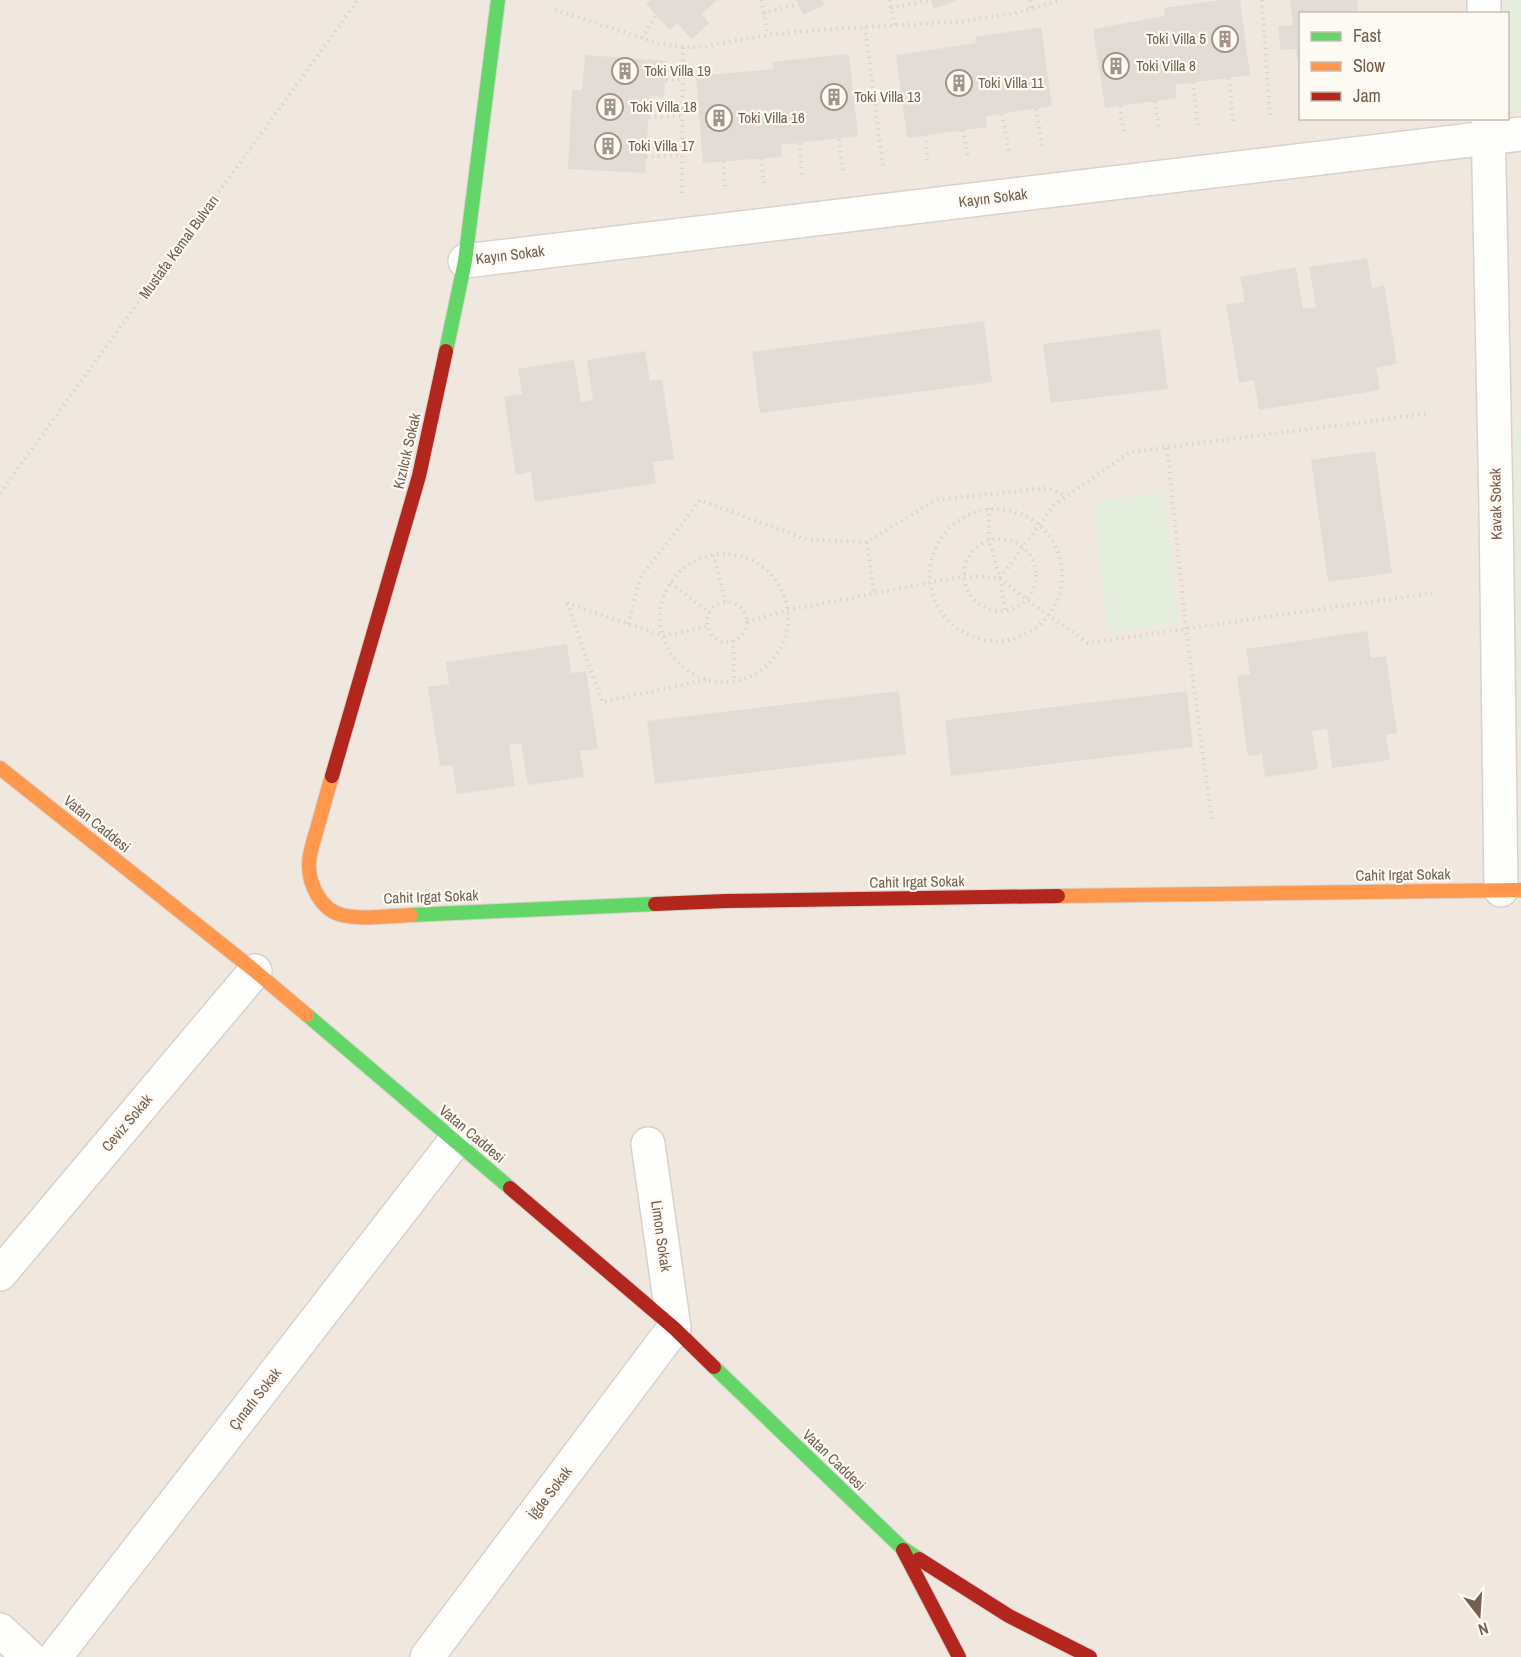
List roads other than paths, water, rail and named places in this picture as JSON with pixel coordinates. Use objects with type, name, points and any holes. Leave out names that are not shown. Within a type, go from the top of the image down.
[{"type":"street","name":"Kızılcık Sokak","points":[[319,899],[309,867],[312,846],[419,476],[465,261],[498,0]]},
{"type":"street","name":"Kayın Sokak","points":[[465,261],[1488,128],[1521,134]]},
{"type":"street","name":"Kavak Sokak","points":[[1488,128],[1496,496],[1511,890]]},
{"type":"street","name":"Vatan Caddesi","points":[[0,768],[255,971],[674,1329],[902,1548],[1010,1616],[1090,1657]]},
{"type":"street","name":"Cahit Irgat Sokak","points":[[319,899],[334,912],[370,917],[726,902],[1511,890]]},
{"type":"street","name":"Ceviz Sokak","points":[[0,1274],[255,971]]},
{"type":"street","name":"Çınarlı Sokak","points":[[55,1657],[455,1141]]},
{"type":"street","name":"Limon Sokak","points":[[648,1144],[674,1329]]},
{"type":"street","name":"İğde Sokak","points":[[427,1657],[674,1329]]},
{"type":"street","name":"Vatan Caddesi","points":[[902,1548],[958,1657]]},
{"type":"street","points":[[0,1630],[28,1657]]},
{"type":"place","name":"Toki Villa 5","points":[[1225,39]]},
{"type":"place","name":"Toki Villa 8","points":[[1116,66]]},
{"type":"place","name":"Toki Villa 19","points":[[625,71]]},
{"type":"place","name":"Toki Villa 11","points":[[959,83]]},
{"type":"place","name":"Toki Villa 13","points":[[834,97]]},
{"type":"place","name":"Toki Villa 18","points":[[610,107]]},
{"type":"place","name":"Toki Villa 16","points":[[719,118]]},
{"type":"place","name":"Toki Villa 17","points":[[608,146]]}]
